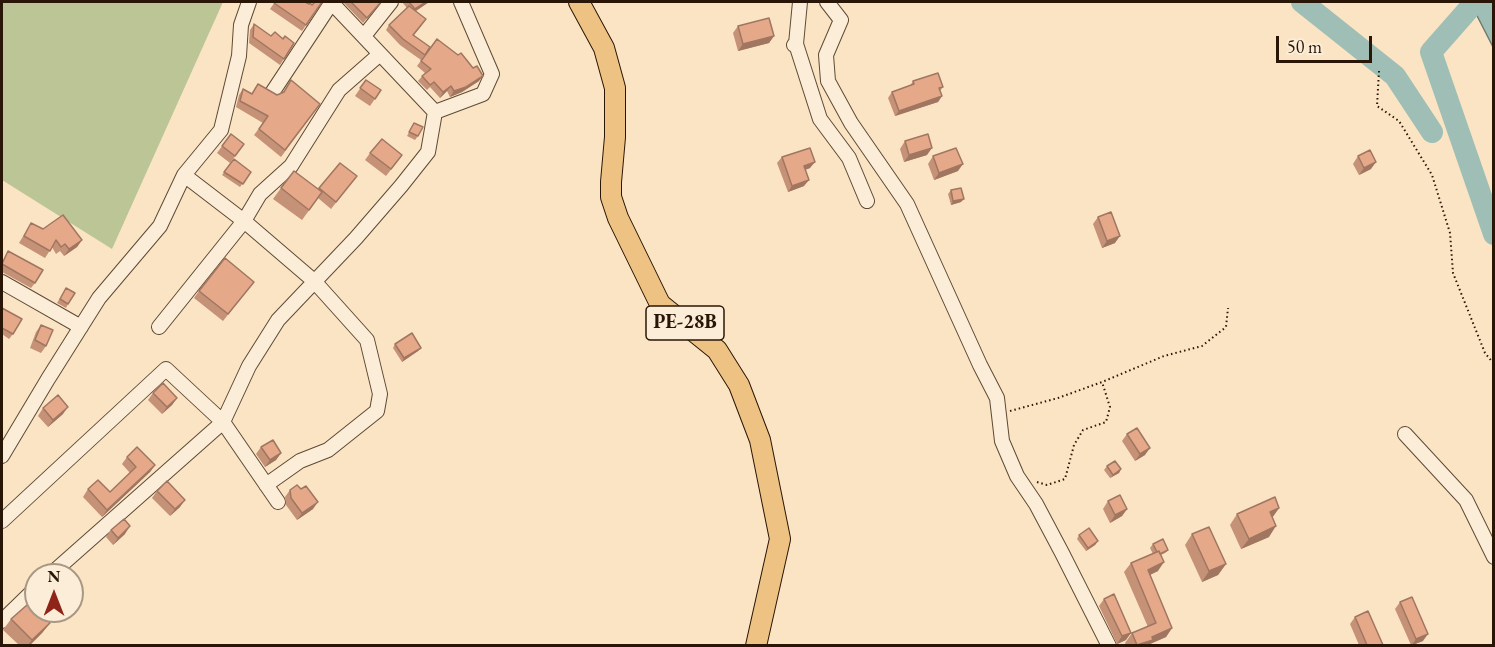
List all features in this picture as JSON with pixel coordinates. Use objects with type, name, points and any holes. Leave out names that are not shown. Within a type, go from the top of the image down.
[{"type":"highway","name":"PE-28B","points":[[579,2],[604,48],[615,88],[615,137],[611,190],[618,218],[660,304],[717,350],[739,385],[760,440],[780,539],[756,645]]},
{"type":"street","points":[[2,456],[99,298],[160,226],[184,175],[221,130],[239,56],[241,25],[249,2]]},
{"type":"street","points":[[272,93],[331,2],[435,112]]},
{"type":"street","points":[[364,36],[391,2]]},
{"type":"street","points":[[435,112],[483,94],[492,74],[460,2]]},
{"type":"street","points":[[800,2],[795,45],[820,119],[849,158],[867,201]]},
{"type":"street","points":[[827,2],[841,20],[826,55],[828,81],[852,123],[907,204],[997,398],[1002,441],[1017,476],[1036,504],[1109,645]]},
{"type":"street","points":[[159,327],[244,220],[260,194],[291,166],[339,90],[380,54]]},
{"type":"street","points":[[64,563],[224,422],[249,366],[278,320],[356,238],[428,152],[435,112]]},
{"type":"street","points":[[184,175],[244,220],[314,280],[367,340],[380,394],[377,411],[328,450],[300,461],[266,485]]},
{"type":"street","points":[[2,282],[81,327]]},
{"type":"street","points":[[2,521],[166,369],[224,422],[278,502]]},
{"type":"street","points":[[1405,434],[1466,500],[1494,557]]},
{"type":"street","points":[[2,621],[24,600]]},
{"type":"path","points":[[1379,71],[1377,106],[1399,121],[1432,175],[1450,233],[1453,273],[1485,353],[1494,364]]},
{"type":"path","points":[[999,414],[1102,382],[1164,356],[1203,346],[1226,327],[1228,308]]},
{"type":"path","points":[[1017,476],[1047,485],[1065,479],[1074,445],[1083,430],[1106,422],[1110,407],[1102,382]]},
{"type":"green space","points":[[2,2],[223,2],[112,249],[2,180]]},
{"type":"water","points":[[1470,2],[1493,2],[1493,47]]},
{"type":"building","points":[[275,2],[305,2],[312,5],[315,2],[322,2],[306,25]]},
{"type":"building","points":[[351,2],[381,2],[367,18]]},
{"type":"building","points":[[409,2],[426,2],[415,9]]},
{"type":"building","points":[[409,6],[426,19],[413,35],[430,47],[425,55],[389,25]]},
{"type":"building","points":[[769,18],[774,36],[743,44],[738,26]]},
{"type":"building","points":[[254,24],[271,36],[275,32],[283,39],[285,36],[294,43],[284,59],[253,37]]},
{"type":"building","points":[[437,39],[458,55],[461,53],[473,68],[477,66],[483,76],[466,87],[454,91],[451,86],[443,92],[434,82],[430,85],[422,76],[431,69],[421,61]]},
{"type":"building","points":[[938,73],[943,87],[939,88],[942,96],[899,111],[892,92],[914,84],[913,81]]},
{"type":"building","points":[[291,80],[320,104],[285,150],[259,129],[268,116],[240,101],[243,89],[252,94],[258,84],[277,95],[284,92]]},
{"type":"building","points":[[366,80],[381,90],[375,99],[360,88]]},
{"type":"building","points":[[414,123],[423,127],[418,136],[409,132]]},
{"type":"building","points":[[231,134],[244,144],[235,156],[222,146]]},
{"type":"building","points":[[928,134],[932,148],[909,155],[905,141]]},
{"type":"building","points":[[382,139],[402,155],[391,169],[370,153]]},
{"type":"building","points":[[810,148],[815,162],[804,166],[809,180],[792,186],[782,157]]},
{"type":"building","points":[[956,148],[963,164],[939,173],[933,156]]},
{"type":"building","points":[[1370,150],[1376,162],[1364,168],[1358,156]]},
{"type":"building","points":[[234,159],[251,172],[243,184],[224,172]]},
{"type":"building","points":[[340,163],[357,176],[336,202],[319,188]]},
{"type":"building","points":[[294,171],[322,192],[309,210],[281,188]]},
{"type":"building","points":[[961,188],[964,199],[953,201],[951,190]]},
{"type":"building","points":[[1111,212],[1120,236],[1107,241],[1098,217]]},
{"type":"building","points":[[63,215],[82,240],[69,249],[65,244],[61,247],[56,240],[50,251],[24,236],[31,223],[43,229]]},
{"type":"building","points":[[8,251],[43,270],[35,283],[2,264]]},
{"type":"building","points":[[225,258],[254,282],[228,314],[199,291]]},
{"type":"building","points":[[66,288],[75,293],[68,304],[60,299]]},
{"type":"building","points":[[2,308],[22,319],[13,334],[2,328]]},
{"type":"building","points":[[41,325],[53,330],[46,346],[35,340]]},
{"type":"building","points":[[412,333],[421,348],[404,358],[395,344]]},
{"type":"building","points":[[163,383],[177,398],[167,407],[153,393]]},
{"type":"building","points":[[58,395],[68,407],[53,420],[43,408]]},
{"type":"building","points":[[1137,428],[1150,448],[1140,454],[1127,434]]},
{"type":"building","points":[[273,440],[281,453],[270,460],[261,447]]},
{"type":"building","points":[[137,447],[155,465],[107,510],[88,489],[98,480],[110,492],[136,467],[127,457]]},
{"type":"building","points":[[1115,461],[1121,469],[1113,475],[1107,466]]},
{"type":"building","points":[[167,481],[185,500],[175,509],[157,491]]},
{"type":"building","points":[[297,485],[301,489],[306,486],[318,502],[302,513],[291,498],[290,490]]},
{"type":"building","points":[[1120,495],[1127,509],[1115,515],[1108,501]]},
{"type":"building","points":[[1275,497],[1279,508],[1270,512],[1276,526],[1249,539],[1237,514]]},
{"type":"building","points":[[124,519],[130,526],[118,538],[111,530]]},
{"type":"building","points":[[1209,527],[1226,564],[1209,571],[1192,534]]},
{"type":"building","points":[[1089,528],[1098,541],[1088,548],[1079,535]]},
{"type":"building","points":[[1163,539],[1168,550],[1160,554],[1153,544]]},
{"type":"building","points":[[1159,551],[1164,562],[1148,570],[1172,628],[1152,637],[1153,640],[1137,645],[1132,633],[1156,623],[1131,563]]},
{"type":"building","points":[[1114,594],[1131,633],[1122,636],[1104,599]]},
{"type":"building","points":[[1412,597],[1428,634],[1416,639],[1400,602]]},
{"type":"building","points":[[24,608],[24,623],[50,623],[32,640],[11,619]]},
{"type":"building","points":[[1368,611],[1383,645],[1367,645],[1355,617]]},
{"type":"waterway","points":[[1302,2],[1395,76],[1432,132]]},
{"type":"waterway","points":[[1475,2],[1431,52],[1494,234]]}]
